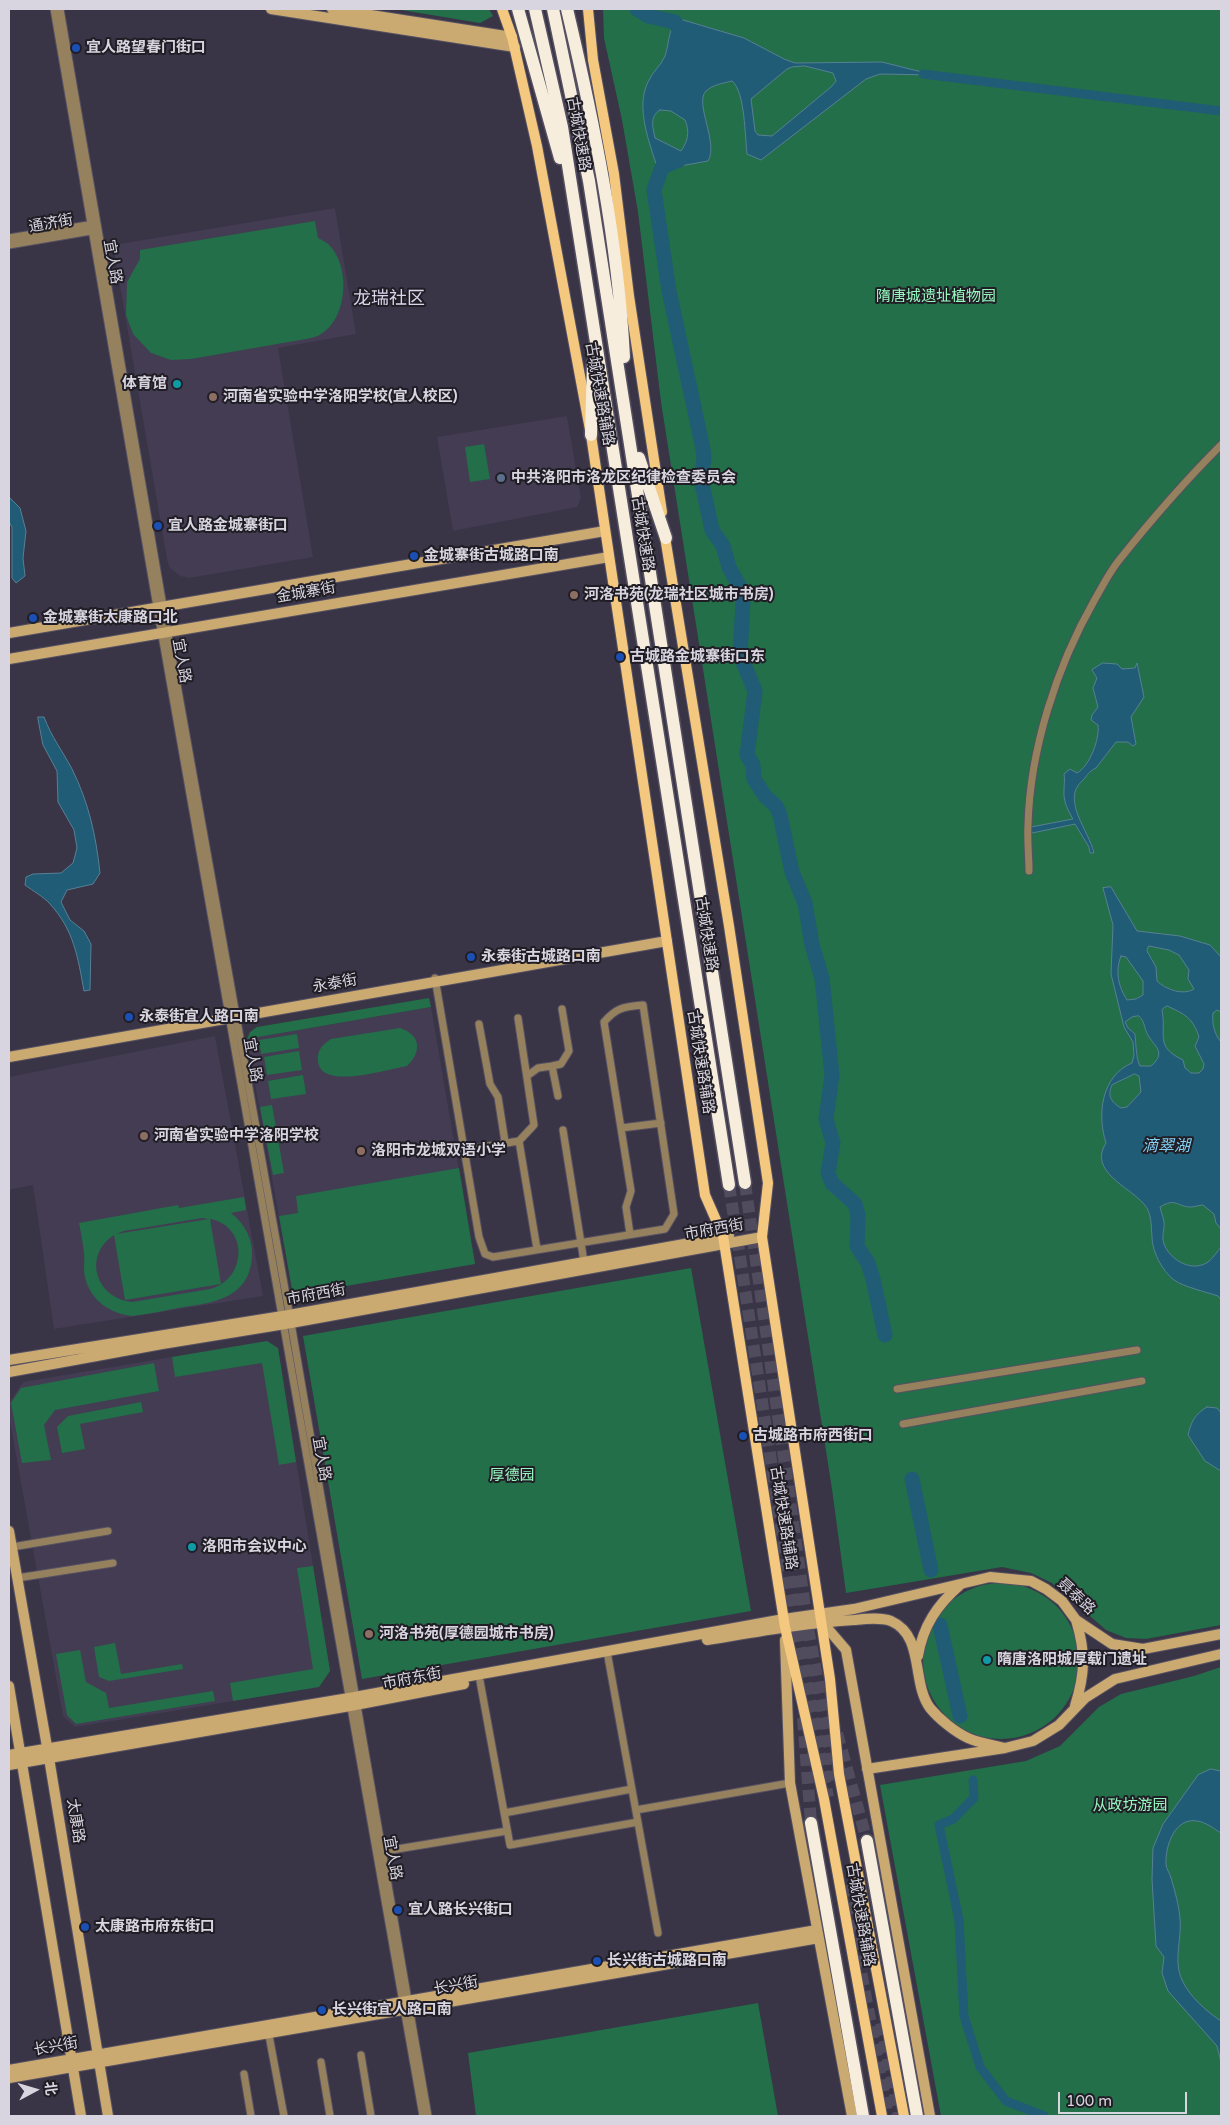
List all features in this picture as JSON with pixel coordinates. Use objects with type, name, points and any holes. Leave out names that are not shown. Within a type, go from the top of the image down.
[{"type":"highway","points":[[518,9],[574,203]]},
{"type":"highway","name":"古城快速路","points":[[535,9],[562,127],[585,265],[729,1185]]},
{"type":"highway","name":"古城快速路","points":[[553,9],[589,181],[745,1183]]},
{"type":"highway","points":[[567,9],[596,143],[610,233],[622,317],[628,423],[666,538]]},
{"type":"highway","points":[[577,9],[580,63]]},
{"type":"highway","points":[[592,435],[594,328]]},
{"type":"highway","points":[[811,1824],[863,2116]]},
{"type":"highway","points":[[868,1841],[917,2116]]},
{"type":"main road","points":[[270,9],[514,42]]},
{"type":"main road","points":[[332,9],[514,42]]},
{"type":"main road","name":"古城快速路辅路","points":[[502,9],[514,42],[537,146],[592,435],[608,557],[705,1195],[724,1240],[785,1623],[824,1799],[882,2116]]},
{"type":"main road","name":"古城快速路辅路","points":[[588,9],[593,60],[614,174],[629,296],[666,538],[729,926],[768,1183],[762,1237],[830,1679],[839,1774],[904,2116]]},
{"type":"main road","name":"金城寨街","points":[[9,633],[605,531]]},
{"type":"main road","name":"金城寨街","points":[[9,659],[608,557]]},
{"type":"main road","name":"永泰街","points":[[9,1050],[233,1014],[667,938]]},
{"type":"main road","name":"永泰街","points":[[9,1056],[233,1014]]},
{"type":"main road","name":"市府西街","points":[[9,1372],[584,1262],[724,1240],[762,1237]]},
{"type":"main road","name":"市府西街","points":[[9,1360],[287,1320],[724,1240]]},
{"type":"main road","name":"太康路","points":[[9,1531],[108,2116]]},
{"type":"main road","name":"聂泰路","points":[[821,1618],[990,1577],[1031,1581],[1046,1589],[1062,1601],[1076,1620],[1112,1644],[1143,1649],[1221,1634]]},
{"type":"main road","points":[[916,1667],[920,1641],[931,1617],[944,1599],[963,1583]]},
{"type":"main road","points":[[821,1618],[890,1621],[902,1628],[912,1643],[922,1691],[930,1708],[948,1725],[969,1738],[1005,1748]]},
{"type":"main road","points":[[821,1618],[846,1650],[930,2116]]},
{"type":"main road","name":"市府东街","points":[[9,1765],[21,1758],[48,1753],[821,1618]]},
{"type":"main road","points":[[1074,1709],[1081,1687],[1084,1663],[1081,1637],[1076,1620]]},
{"type":"main road","points":[[785,1623],[790,1783],[852,2116]]},
{"type":"main road","name":"市府东街","points":[[352,1701],[480,1681],[785,1623]]},
{"type":"main road","points":[[867,1769],[1005,1748],[1033,1741],[1059,1725],[1085,1698],[1115,1679],[1221,1654]]},
{"type":"main road","points":[[9,1686],[81,2116]]},
{"type":"main road","name":"市府东街","points":[[9,1755],[21,1758]]},
{"type":"main road","name":"长兴街","points":[[98,2059],[818,1934]]},
{"type":"main road","name":"长兴街","points":[[9,2070],[71,2063],[268,2032],[406,2005]]},
{"type":"main road","name":"长兴街","points":[[9,2078],[71,2063]]},
{"type":"street","name":"宜人路","points":[[54,9],[287,1320],[352,1701],[406,2005],[428,2116]]},
{"type":"street","name":"宜人路","points":[[60,9],[94,227]]},
{"type":"street","name":"通济街","points":[[9,238],[94,227]]},
{"type":"street","name":"通济街","points":[[9,245],[94,227]]},
{"type":"street","points":[[1029,871],[1028,824],[1035,765],[1050,704],[1065,659],[1081,624],[1119,560],[1181,486],[1221,445]]},
{"type":"street","points":[[435,979],[479,1237],[485,1254],[493,1257],[665,1229],[674,1214],[643,1005],[625,1007],[613,1011],[604,1022],[632,1191],[626,1206],[630,1234]]},
{"type":"street","points":[[527,1076],[538,1068],[561,1064],[569,1051],[562,1009]]},
{"type":"street","points":[[464,1150],[519,1141],[534,1124],[518,1018]]},
{"type":"street","points":[[479,1024],[490,1084],[498,1097],[505,1142]]},
{"type":"street","points":[[552,1066],[558,1096]]},
{"type":"street","points":[[621,1128],[661,1123]]},
{"type":"street","points":[[563,1130],[584,1262]]},
{"type":"street","points":[[519,1141],[537,1250]]},
{"type":"street","points":[[897,1389],[1137,1350]]},
{"type":"street","points":[[903,1424],[1142,1381]]},
{"type":"street","points":[[12,1547],[108,1531]]},
{"type":"street","points":[[17,1578],[114,1562]]},
{"type":"street","points":[[608,1657],[658,1934]]},
{"type":"street","points":[[480,1681],[510,1845],[638,1822]]},
{"type":"street","points":[[636,1810],[790,1783]]},
{"type":"street","points":[[504,1813],[632,1789]]},
{"type":"street","points":[[379,1852],[507,1831]]},
{"type":"street","name":"宜人路","points":[[406,2005],[423,2116]]},
{"type":"street","points":[[268,2032],[284,2116]]},
{"type":"street","points":[[361,2055],[371,2116]]},
{"type":"street","points":[[321,2062],[330,2116]]},
{"type":"street","points":[[244,2074],[251,2116]]},
{"type":"shaded area","name":"河南省实验中学洛阳学校(宜人校区)","points":[[335,208],[356,334],[278,348],[313,557],[189,578],[180,576],[169,567],[167,559],[113,245]]},
{"type":"shaded area","points":[[567,416],[581,498],[577,507],[453,531],[437,437]]},
{"type":"shaded area","name":"洛阳市龙城双语小学","points":[[431,1007],[475,1264],[293,1295],[247,1039]]},
{"type":"shaded area","name":"河南省实验中学洛阳学校","points":[[215,1036],[263,1296],[54,1329],[33,1185],[9,1190],[9,1077]]},
{"type":"shaded area","points":[[267,1341],[278,1348],[330,1671],[319,1687],[75,1727],[63,1716],[9,1416],[9,1403],[23,1382]]},
{"type":"green space","points":[[395,9],[489,9],[493,16],[480,23]]},
{"type":"green space","name":"隋唐城遗址植物园","points":[[603,9],[1221,9],[1221,1625],[1146,1639],[1126,1638],[1106,1630],[1052,1583],[1031,1573],[1002,1567],[846,1593],[832,1489],[661,402],[638,212],[622,120],[604,38]]},
{"type":"green space","points":[[315,221],[318,238],[327,243],[335,253],[343,277],[341,304],[337,316],[330,326],[319,335],[306,339],[191,359],[171,360],[151,353],[133,334],[126,315],[127,282],[140,259],[140,250]]},
{"type":"green space","points":[[484,444],[490,479],[470,482],[465,447]]},
{"type":"green space","points":[[429,998],[431,1007],[247,1039],[250,1032],[257,1027]]},
{"type":"green space","points":[[400,1028],[412,1035],[417,1044],[415,1055],[407,1066],[371,1074],[342,1077],[330,1075],[322,1070],[318,1061],[318,1054],[331,1039]]},
{"type":"green space","points":[[297,1034],[299,1048],[261,1054],[259,1040]]},
{"type":"green space","points":[[299,1051],[302,1070],[267,1075],[264,1057]]},
{"type":"green space","points":[[303,1075],[306,1094],[271,1099],[268,1081]]},
{"type":"green space","points":[[272,1105],[284,1173],[273,1175],[260,1107]]},
{"type":"green space","points":[[459,1168],[475,1264],[293,1295],[279,1216],[298,1213],[296,1196]]},
{"type":"green space","points":[[244,1197],[246,1210],[231,1213],[247,1232],[252,1256],[250,1270],[244,1282],[237,1290],[216,1301],[204,1304],[133,1316],[109,1309],[96,1299],[91,1293],[85,1277],[84,1250],[79,1223],[178,1205],[179,1208]],"holes":[[[202,1218],[209,1219],[116,1234],[124,1231]],[[210,1219],[223,1224],[232,1232],[237,1242],[237,1265],[222,1284],[210,1289],[132,1302],[119,1299],[109,1293],[102,1284],[96,1264],[104,1243],[114,1235],[125,1300],[221,1284]]]},
{"type":"green space","name":"厚德园","points":[[691,1268],[751,1611],[362,1679],[303,1336]]},
{"type":"green space","points":[[267,1341],[278,1348],[296,1462],[279,1465],[262,1363],[175,1377],[172,1357]]},
{"type":"green space","points":[[154,1363],[159,1391],[55,1410],[44,1425],[51,1460],[22,1463],[11,1403],[21,1388]]},
{"type":"green space","points":[[141,1402],[143,1412],[80,1424],[85,1449],[62,1453],[57,1427],[68,1416]]},
{"type":"green space","points":[[313,1566],[330,1671],[319,1687],[233,1701],[230,1683],[313,1669],[297,1568]]},
{"type":"green space","points":[[993,1583],[1009,1583],[1024,1586],[1038,1592],[1051,1600],[1062,1611],[1076,1638],[1079,1661],[1078,1676],[1070,1698],[1062,1711],[1051,1722],[1024,1736],[1009,1739],[993,1739],[978,1736],[964,1730],[951,1722],[940,1711],[926,1684],[923,1669],[923,1653],[926,1638],[932,1624],[940,1611],[951,1600],[978,1586]]},
{"type":"green space","points":[[115,1643],[121,1674],[182,1664],[183,1669],[109,1681],[99,1677],[94,1647]]},
{"type":"green space","points":[[80,1650],[86,1682],[106,1693],[109,1708],[213,1691],[215,1701],[76,1724],[67,1715],[56,1654]]},
{"type":"green space","name":"从政坊游园","points":[[1221,1667],[1221,2116],[941,2116],[880,1785],[1026,1761],[1060,1746],[1099,1707],[1121,1694],[1194,1676]]},
{"type":"green space","points":[[758,2003],[778,2116],[476,2116],[468,2053]]},
{"type":"water","points":[[683,20],[744,38],[795,63],[882,62],[934,75],[880,74],[866,79],[761,160],[747,154],[742,104],[736,86],[732,81],[718,84],[706,91],[703,97],[704,114],[711,144],[711,153],[708,161],[658,170],[645,126],[643,114],[644,92],[652,75],[665,56],[675,22]],"holes":[[[805,66],[833,73],[836,81],[772,136],[758,135],[755,131],[751,99],[787,69]],[[660,110],[671,111],[685,120],[688,136],[681,151],[655,138],[653,119]]]},
{"type":"water","points":[[9,497],[20,508],[26,531],[23,558],[25,576],[16,583],[12,578],[12,527],[9,522]]},
{"type":"water","points":[[1103,663],[1117,664],[1122,669],[1135,668],[1137,663],[1144,697],[1131,717],[1136,744],[1133,746],[1128,742],[1116,742],[1096,768],[1090,772],[1076,789],[1074,797],[1075,806],[1094,853],[1090,853],[1089,847],[1075,824],[1032,833],[1031,827],[1073,819],[1064,798],[1064,774],[1070,769],[1077,773],[1082,769],[1090,758],[1096,744],[1098,725],[1091,720],[1098,707],[1093,688],[1097,678],[1092,670]]},
{"type":"water","points":[[38,717],[44,717],[72,769],[83,794],[94,833],[100,873],[93,884],[67,890],[61,902],[70,920],[84,931],[91,944],[90,990],[84,991],[74,945],[65,924],[48,901],[25,885],[26,877],[33,874],[61,873],[73,863],[77,848],[74,830],[58,802],[57,771],[43,745]]},
{"type":"water","name":"滴翠湖","points":[[1111,887],[1137,931],[1180,936],[1210,945],[1221,957],[1221,1012],[1217,1010],[1213,1013],[1213,1024],[1221,1042],[1221,1229],[1216,1223],[1214,1214],[1203,1205],[1186,1207],[1170,1203],[1160,1207],[1164,1222],[1164,1244],[1176,1260],[1189,1265],[1202,1265],[1208,1262],[1221,1247],[1221,1300],[1218,1296],[1178,1283],[1170,1276],[1158,1260],[1152,1242],[1151,1219],[1147,1208],[1137,1197],[1112,1177],[1102,1162],[1102,1153],[1106,1143],[1102,1121],[1104,1097],[1114,1077],[1132,1063],[1134,1055],[1133,1042],[1124,1027],[1111,974],[1113,925],[1103,888]],"holes":[[[1149,946],[1169,950],[1179,955],[1189,970],[1188,979],[1194,989],[1180,992],[1160,984],[1157,981],[1156,967],[1147,951]],[[1121,956],[1126,957],[1143,981],[1143,995],[1136,999],[1127,1000],[1118,978]],[[1167,1006],[1183,1014],[1194,1025],[1199,1037],[1195,1046],[1204,1064],[1203,1069],[1199,1073],[1191,1073],[1185,1068],[1183,1060],[1174,1055],[1165,1045],[1162,1010]],[[1139,1016],[1144,1023],[1148,1036],[1159,1052],[1159,1056],[1151,1066],[1140,1066],[1135,1034],[1128,1028],[1125,1022],[1132,1017]],[[1135,1074],[1139,1076],[1141,1092],[1127,1107],[1121,1108],[1112,1101],[1110,1096],[1112,1085]]]},
{"type":"water","points":[[1207,1407],[1217,1408],[1221,1413],[1221,1471],[1205,1461],[1188,1435],[1194,1419],[1199,1412]]},
{"type":"water","points":[[1211,1769],[1221,1771],[1221,1833],[1207,1824],[1197,1821],[1183,1823],[1177,1828],[1170,1841],[1167,1849],[1166,1864],[1178,1904],[1180,1927],[1179,1973],[1185,1986],[1194,1998],[1221,2021],[1221,2062],[1217,2046],[1168,1991],[1162,1973],[1164,1957],[1156,1946],[1152,1879],[1153,1848],[1163,1824],[1198,1775]]},
{"type":"waterway","points":[[637,9],[648,16],[675,22],[685,40]]},
{"type":"waterway","points":[[923,74],[1221,111]]},
{"type":"waterway","points":[[679,160],[662,167],[654,190],[669,291],[703,449],[704,459],[701,479],[712,530],[723,546],[729,567],[740,587],[743,602],[740,655],[755,691],[747,755],[753,765],[754,779],[765,796],[776,806],[780,815],[792,872],[805,903],[812,945],[822,978],[832,1075],[826,1119],[833,1143],[828,1173],[832,1183],[855,1204],[858,1215],[857,1246],[868,1263],[885,1335]]},
{"type":"waterway","points":[[912,1479],[931,1570]]},
{"type":"waterway","points":[[940,1625],[960,1716]]},
{"type":"waterway","points":[[973,1780],[974,1798],[953,1819],[939,1825],[959,1920],[964,2016],[980,2067],[1006,2101],[1044,2116]]},
{"type":"tunnel","points":[[745,1183],[808,1628],[836,1780]]},
{"type":"tunnel","points":[[729,1185],[797,1631],[828,1797]]},
{"type":"tunnel","points":[[803,1718],[811,1823]]},
{"type":"tunnel","points":[[837,1733],[867,1841]]},
{"type":"tunnel","points":[[845,1885],[888,2116]]},
{"type":"tunnel","points":[[881,2023],[899,2116]]},
{"type":"place","name":"宜人路望春门街口","points":[[76,48]]},
{"type":"place","name":"体育馆","points":[[177,384]]},
{"type":"place","name":"河南省实验中学洛阳学校(宜人校区)","points":[[213,397]]},
{"type":"place","name":"中共洛阳市洛龙区纪律检查委员会","points":[[501,478]]},
{"type":"place","name":"宜人路金城寨街口","points":[[158,526]]},
{"type":"place","name":"金城寨街古城路口南","points":[[414,556]]},
{"type":"place","name":"河洛书苑(龙瑞社区城市书房)","points":[[574,595]]},
{"type":"place","name":"金城寨街太康路口北","points":[[33,618]]},
{"type":"place","name":"古城路金城寨街口东","points":[[620,657]]},
{"type":"place","name":"永泰街古城路口南","points":[[471,957]]},
{"type":"place","name":"永泰街宜人路口南","points":[[129,1017]]},
{"type":"place","name":"河南省实验中学洛阳学校","points":[[144,1136]]},
{"type":"place","name":"洛阳市龙城双语小学","points":[[361,1151]]},
{"type":"place","name":"古城路市府西街口","points":[[743,1436]]},
{"type":"place","name":"洛阳市会议中心","points":[[192,1547]]},
{"type":"place","name":"河洛书苑(厚德园城市书房)","points":[[369,1634]]},
{"type":"place","name":"隋唐洛阳城厚载门遗址","points":[[987,1660]]},
{"type":"place","name":"宜人路长兴街口","points":[[398,1910]]},
{"type":"place","name":"太康路市府东街口","points":[[85,1927]]},
{"type":"place","name":"长兴街古城路口南","points":[[597,1961]]},
{"type":"place","name":"长兴街宜人路口南","points":[[322,2010]]},
{"type":"district","name":"龙瑞社区","points":[[389,299]]}]
